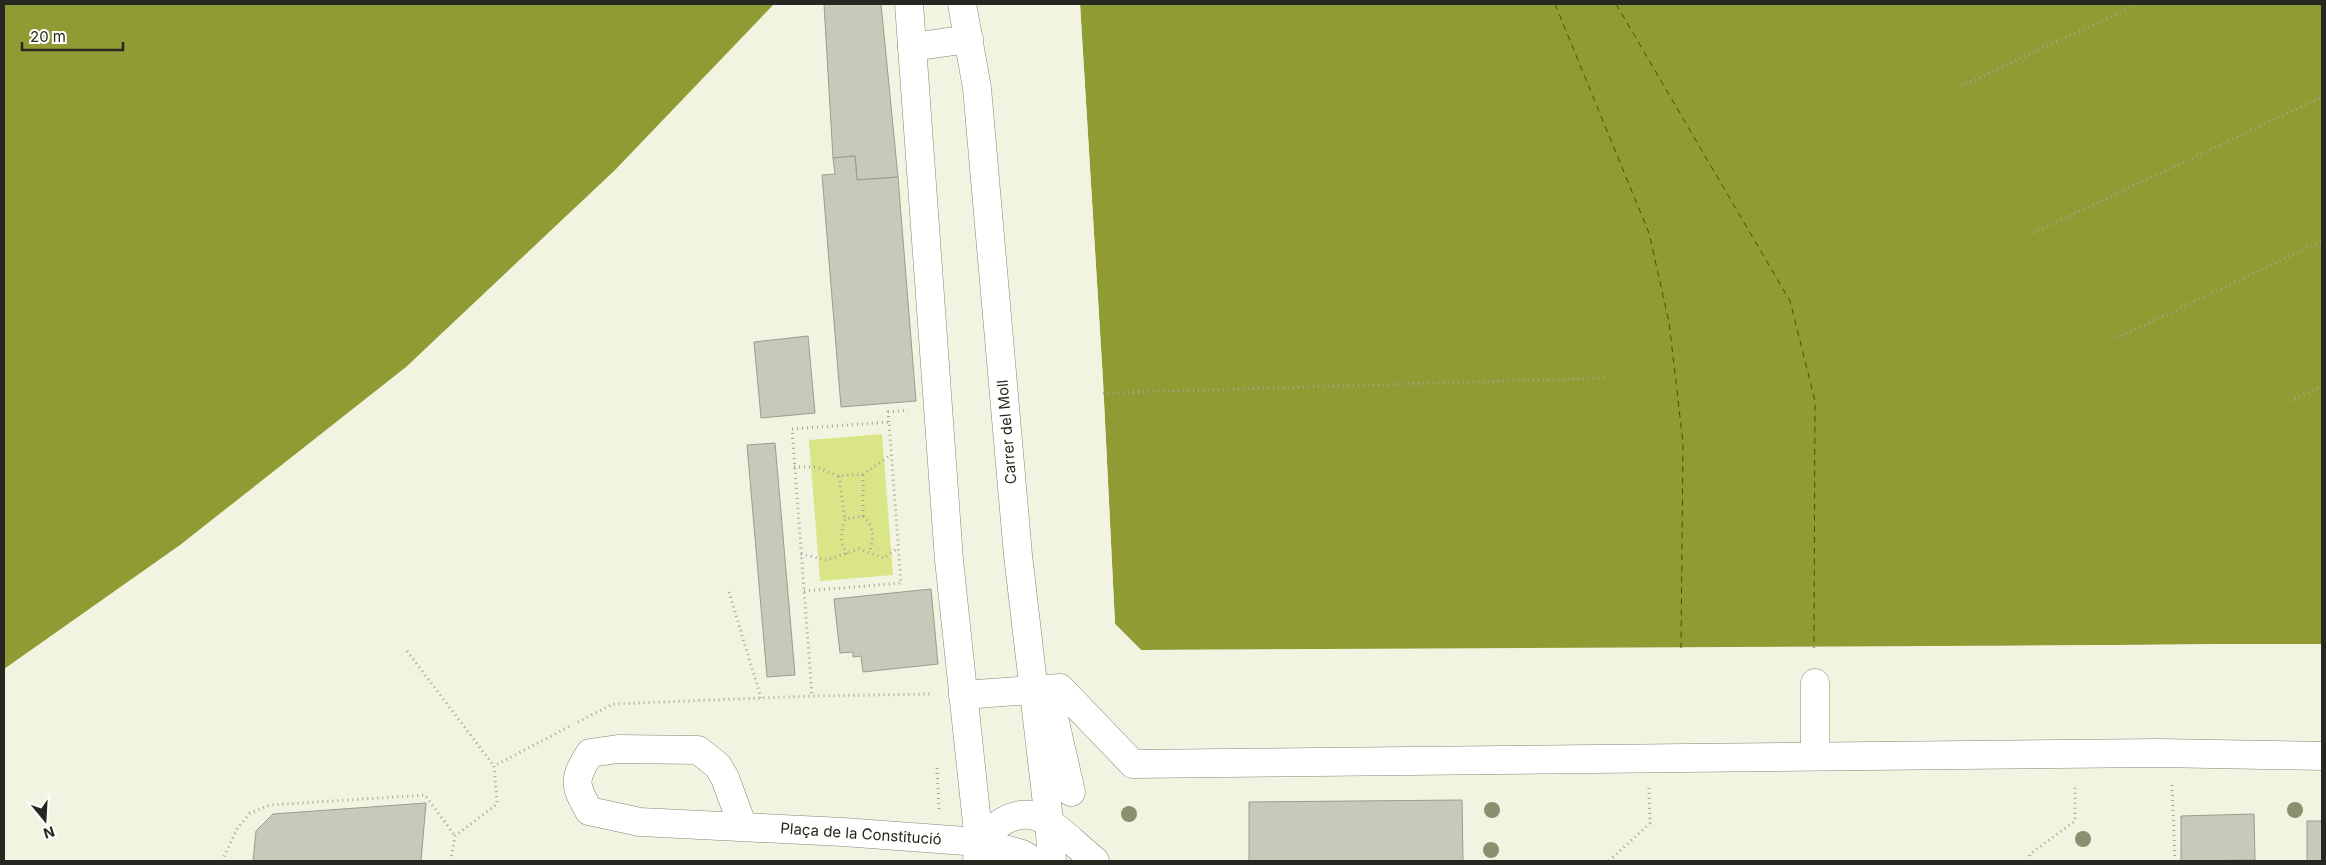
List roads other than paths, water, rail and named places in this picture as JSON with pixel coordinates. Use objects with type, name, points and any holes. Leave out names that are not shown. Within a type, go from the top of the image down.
[{"type":"street","points":[[909,4],[949,560],[978,852]]},
{"type":"street","name":"Carrer del Moll","points":[[962,4],[970,39],[977,88],[1018,555],[1040,691],[1052,861]]},
{"type":"street","points":[[912,47],[970,39]]},
{"type":"street","points":[[1815,683],[1815,756]]},
{"type":"street","points":[[963,696],[1060,688],[1133,764],[1815,756],[2076,760],[2160,752],[2322,756]]},
{"type":"street","points":[[1040,691],[1071,792]]},
{"type":"street","name":"Plaça de la Constitució","points":[[742,827],[725,778],[714,762],[698,750],[618,749],[590,753],[579,770],[577,789],[589,810],[640,822],[742,827],[978,852],[1022,854],[1034,861]]},
{"type":"street","points":[[978,852],[994,825],[1012,816],[1032,816],[1049,821],[1095,861]]}]
